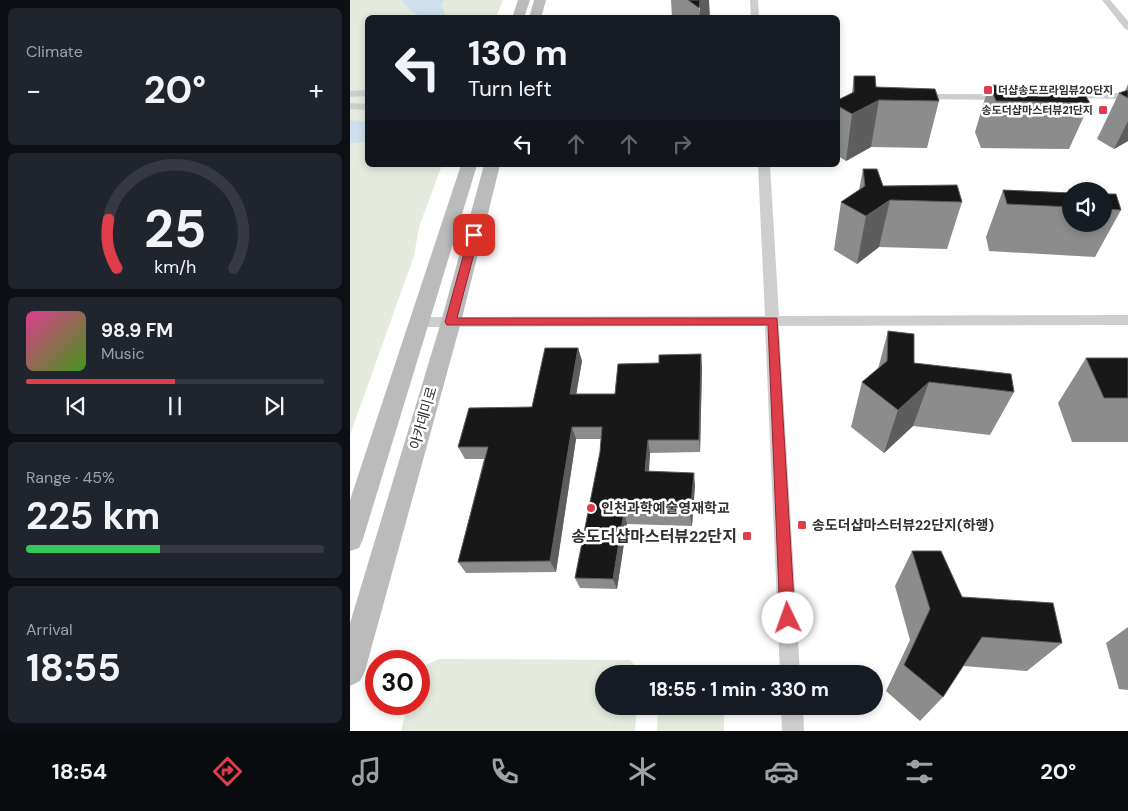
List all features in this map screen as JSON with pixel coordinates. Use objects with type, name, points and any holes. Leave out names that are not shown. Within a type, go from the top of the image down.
[{"type":"main road","points":[[519,15],[524,0]]},
{"type":"main road","points":[[536,15],[540,0]]},
{"type":"main road","points":[[350,538],[467,167]]},
{"type":"main road","name":"아카데미로","points":[[350,671],[450,322],[491,167]]},
{"type":"street","points":[[754,0],[755,15]]},
{"type":"street","points":[[1106,0],[1128,27]]},
{"type":"street","points":[[351,95],[365,93]]},
{"type":"street","points":[[1050,96],[1128,96]]},
{"type":"street","points":[[905,98],[1022,97]]},
{"type":"street","points":[[350,106],[365,107]]},
{"type":"street","points":[[764,167],[790,665]]},
{"type":"street","points":[[418,322],[1128,320]]},
{"type":"street","points":[[792,715],[793,731]]},
{"type":"shaded area","points":[[350,0],[503,0],[497,15],[365,15],[365,167],[441,167],[419,227],[414,256],[350,435]]},
{"type":"shaded area","points":[[439,659],[630,660],[634,665],[595,665],[595,715],[636,715],[635,731],[401,731],[405,715],[430,715],[430,663]]},
{"type":"shaded area","points":[[658,715],[724,715],[724,731],[657,731]]},
{"type":"water","points":[[402,0],[444,0],[441,5],[445,13],[444,15],[420,15],[406,6]]},
{"type":"water","points":[[350,120],[365,122],[365,142],[350,143]]},
{"type":"building","points":[[688,0],[700,0],[699,8]]},
{"type":"building","points":[[854,76],[875,76],[876,87],[935,89],[939,101],[879,100],[852,114],[840,107],[840,99],[854,92]]},
{"type":"building","points":[[989,85],[1080,87],[1090,103],[996,101]]},
{"type":"building","points":[[1128,90],[1128,98],[1119,93]]},
{"type":"building","points":[[863,169],[877,169],[883,186],[957,185],[962,202],[890,200],[866,216],[841,202],[865,186]]},
{"type":"building","points":[[1003,190],[1062,193],[1062,207],[1007,204]]},
{"type":"building","points":[[1112,194],[1116,194],[1121,210],[1112,209]]},
{"type":"building","points":[[888,331],[914,334],[914,363],[1011,374],[1014,392],[929,382],[898,410],[862,382],[887,361]]},
{"type":"building","points":[[545,348],[578,348],[570,394],[615,394],[618,364],[659,363],[659,355],[701,354],[699,440],[648,440],[645,471],[694,473],[690,515],[624,512],[613,579],[575,578],[600,452],[602,427],[572,427],[550,561],[458,562],[488,447],[458,447],[469,408],[532,407]]},
{"type":"building","points":[[1086,358],[1128,358],[1128,398],[1104,398]]},
{"type":"building","points":[[912,551],[941,551],[962,597],[1053,603],[1062,643],[982,637],[943,697],[904,665],[930,609]]},
{"type":"place","name":"더샵송도프라임뷰20단지","points":[[988,90]]},
{"type":"place","name":"송도더샵마스터뷰21단지","points":[[1103,110]]},
{"type":"place","name":"인천과학예술영재학교","points":[[591,508]]},
{"type":"place","name":"송도더샵마스터뷰22단지(하행)","points":[[802,525]]},
{"type":"place","name":"송도더샵마스터뷰22단지","points":[[747,536]]},
{"type":"route","points":[[474,235],[450,322],[773,321],[788,618]]}]
